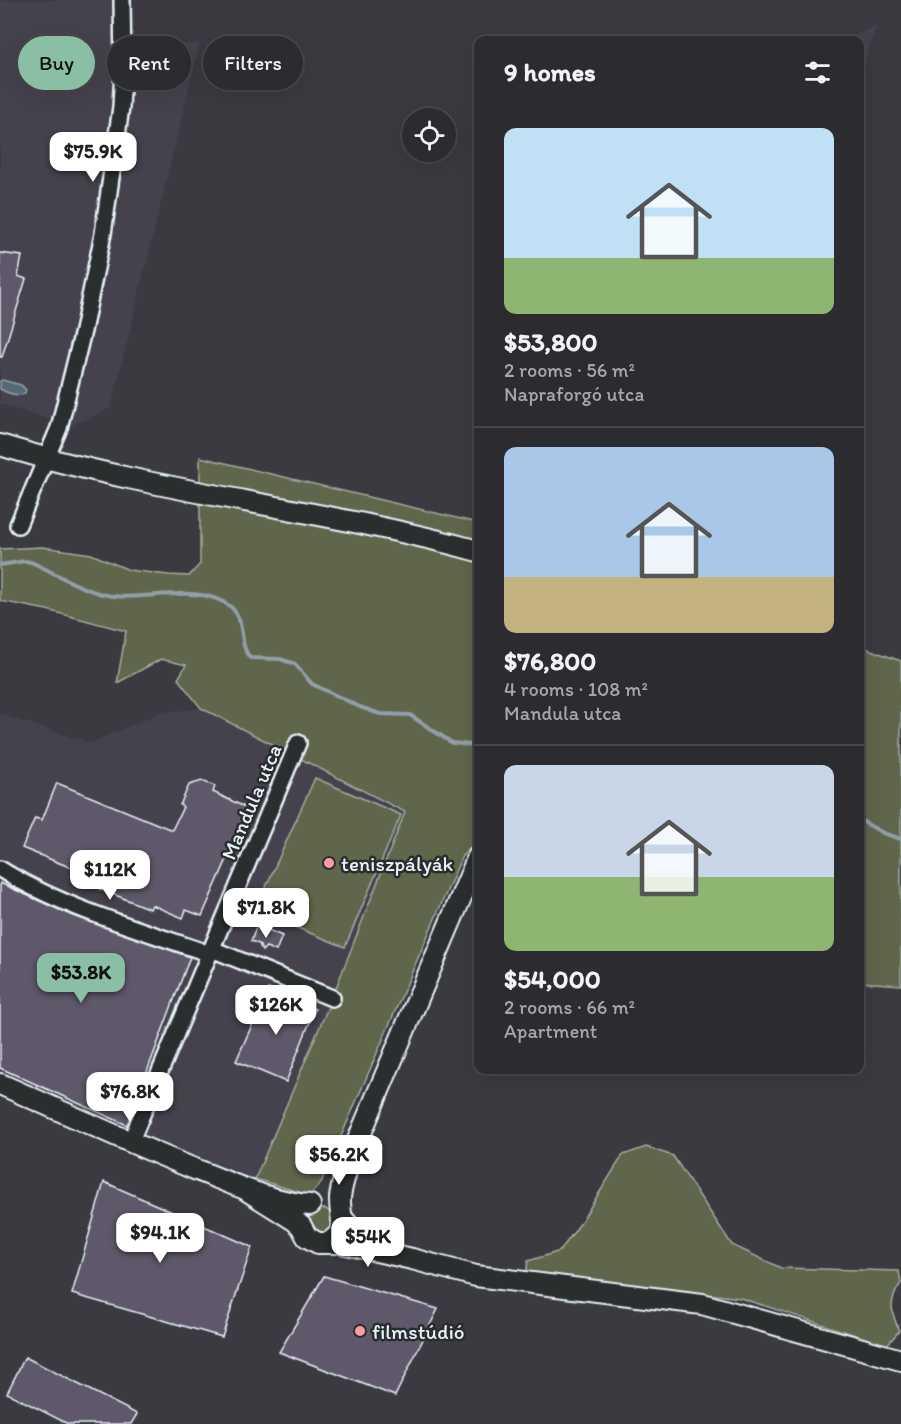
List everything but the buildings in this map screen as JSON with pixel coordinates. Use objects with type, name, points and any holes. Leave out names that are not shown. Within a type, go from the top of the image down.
[{"type":"main road","points":[[0,445],[46,458],[166,485],[428,538],[474,550]]},
{"type":"main road","points":[[0,1084],[130,1143],[248,1191],[280,1209],[301,1226],[312,1241],[325,1243],[331,1241],[341,1232],[340,1198],[349,1161],[474,866]]},
{"type":"main road","points":[[301,1226],[303,1214],[313,1203],[327,1194],[349,1161]]},
{"type":"main road","points":[[248,1191],[298,1204],[328,1202],[333,1204],[350,1227],[412,1258]]},
{"type":"main road","points":[[331,1241],[412,1258],[476,1276],[702,1304],[901,1360]]},
{"type":"street","points":[[18,525],[59,428],[103,234],[121,107],[122,0]]},
{"type":"street","name":"Mandula utca","points":[[130,1143],[298,743]]},
{"type":"street","points":[[0,869],[22,883],[70,904],[211,951],[332,998]]},
{"type":"shaded area","points":[[0,0],[133,0],[132,36],[107,36],[107,90],[189,90],[111,408],[71,426],[0,404]]},
{"type":"shaded area","points":[[876,26],[864,64],[864,36],[854,36]]},
{"type":"shaded area","points":[[200,43],[191,80],[191,44]]},
{"type":"shaded area","points":[[201,708],[405,812],[291,1097],[255,1179],[0,1080],[0,714],[91,743],[159,713]]},
{"type":"green space","points":[[200,457],[474,522],[474,845],[462,856],[321,1183],[310,1195],[255,1179],[332,998],[405,812],[201,708],[178,679],[186,665],[161,659],[117,683],[126,631],[47,610],[0,601],[0,549],[43,547],[91,554],[129,570],[168,575],[189,576],[200,564]]},
{"type":"green space","points":[[864,647],[901,661],[901,985],[864,982]]},
{"type":"green space","name":"teniszpályák","points":[[315,778],[401,815],[345,947],[255,911]]},
{"type":"green space","points":[[646,1147],[673,1156],[732,1245],[781,1268],[899,1271],[901,1283],[894,1296],[892,1307],[899,1331],[887,1345],[740,1298],[638,1285],[526,1275],[528,1261],[560,1251],[623,1155]]},
{"type":"green space","points":[[317,1209],[326,1209],[334,1215],[336,1224],[323,1237],[308,1225],[309,1216]]},
{"type":"water","points":[[2,380],[21,385],[26,390],[25,393],[16,395],[0,389]]},
{"type":"waterway","points":[[0,565],[31,562],[81,587],[113,596],[189,594],[204,595],[218,600],[236,612],[244,646],[250,658],[280,659],[295,664],[312,684],[360,707],[380,714],[410,715],[452,743],[474,744]]},
{"type":"waterway","points":[[864,822],[883,833],[901,839]]},
{"type":"place","name":"teniszpályák","points":[[329,863]]},
{"type":"place","name":"filmstúdió","points":[[360,1331]]}]
